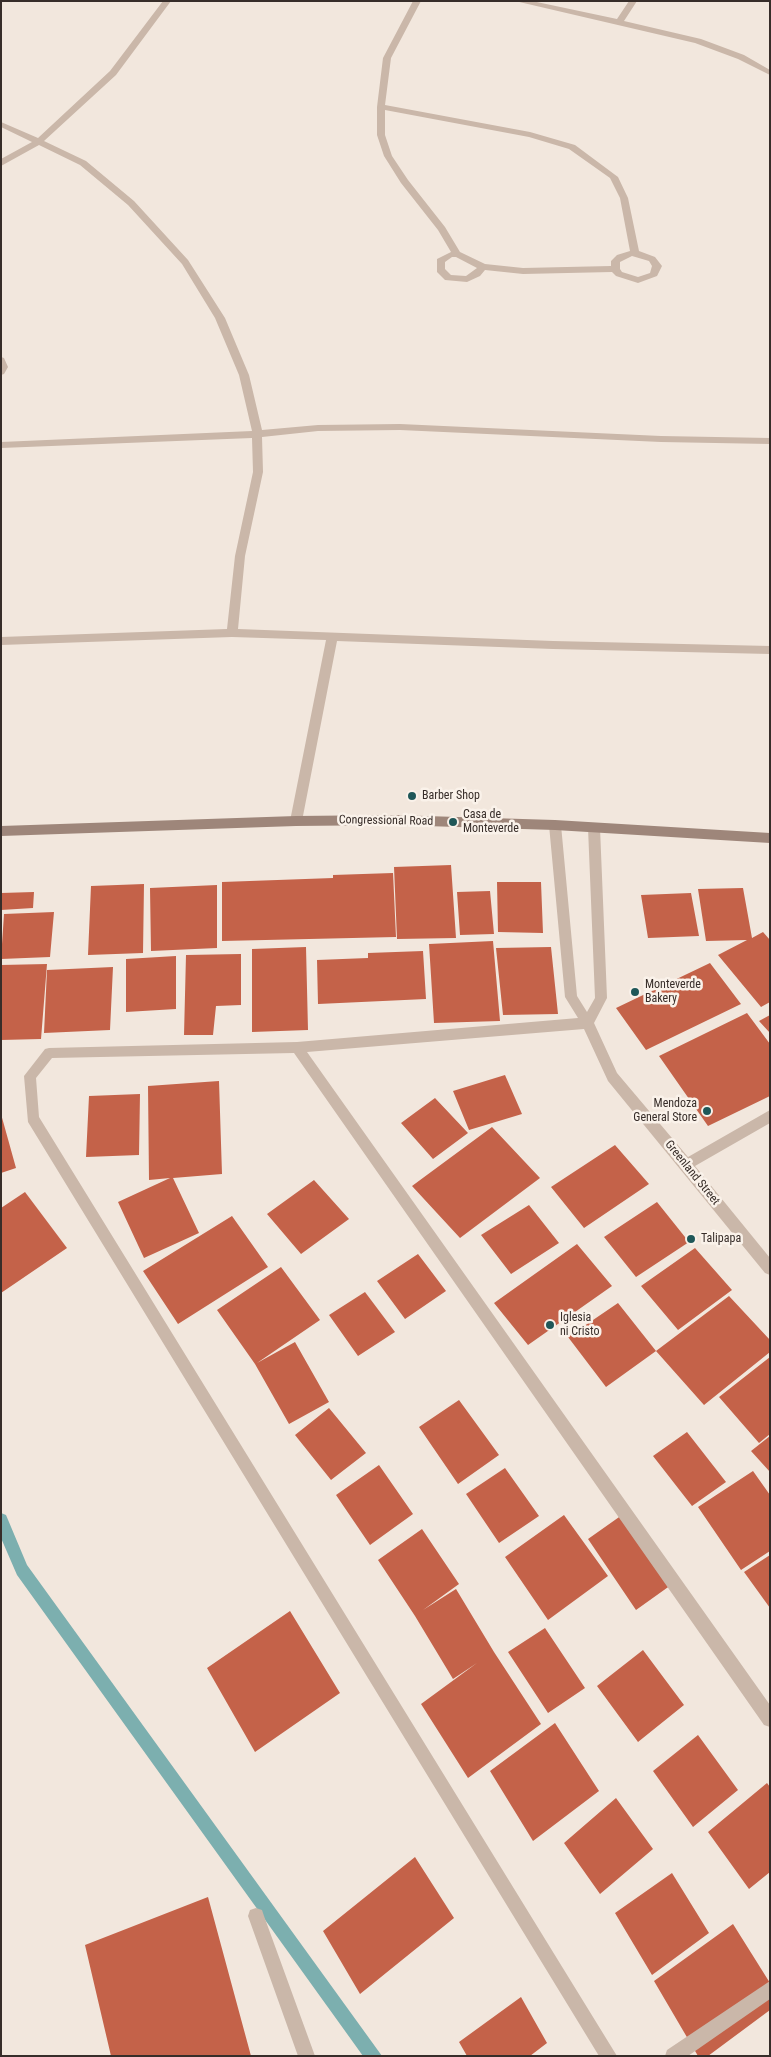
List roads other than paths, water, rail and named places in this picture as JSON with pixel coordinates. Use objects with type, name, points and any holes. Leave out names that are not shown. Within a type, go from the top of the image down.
[{"type":"main road","name":"Congressional Road","points":[[1,831],[296,821],[393,820],[555,825],[770,838]]},
{"type":"street","points":[[1,163],[40,141],[113,73],[167,1]]},
{"type":"street","points":[[418,1],[387,58],[381,107],[381,135],[388,156],[404,181],[442,229],[457,254],[483,267],[523,271],[615,269]]},
{"type":"street","points":[[519,1],[620,22],[698,41],[770,72]]},
{"type":"street","points":[[620,22],[633,1]]},
{"type":"street","points":[[381,107],[530,135],[572,147],[614,177],[624,198],[635,254]]},
{"type":"street","points":[[1,124],[83,163],[131,203],[184,262],[220,318],[244,375],[258,434],[258,472],[240,556],[232,633]]},
{"type":"street","points":[[457,254],[450,255],[440,262],[440,270],[448,278],[467,279],[477,274],[483,267]]},
{"type":"street","points":[[635,254],[646,256],[655,262],[656,270],[650,277],[631,279],[619,274],[615,269],[616,261],[620,257],[635,254]]},
{"type":"street","points":[[1,360],[3,367],[1,372]]},
{"type":"street","points":[[1,445],[258,434],[318,428],[400,427],[661,439],[770,441]]},
{"type":"street","points":[[1,641],[232,633],[544,645],[770,650]]},
{"type":"street","points":[[296,821],[332,637]]},
{"type":"street","name":"Greenland Street","points":[[555,825],[571,998],[588,1023],[612,1077],[770,1269]]},
{"type":"street","points":[[594,828],[601,998],[588,1023],[297,1047],[50,1053],[30,1076],[32,1118],[609,2056]]},
{"type":"street","points":[[297,1047],[770,1719]]},
{"type":"street","points":[[686,1165],[770,1116]]},
{"type":"street","points":[[256,1916],[307,2056]]},
{"type":"street","points":[[673,2056],[770,1989]]},
{"type":"waterway","points":[[1,1520],[22,1570],[374,2056]]},
{"type":"place","name":"Barber Shop","points":[[412,796]]},
{"type":"place","name":"Casa de Monteverde","points":[[453,822]]},
{"type":"place","name":"Monteverde Bakery","points":[[635,992]]},
{"type":"place","name":"Mendoza General Store","points":[[707,1111]]},
{"type":"place","name":"Talipapa","points":[[691,1239]]},
{"type":"place","name":"Iglesia ni Cristo","points":[[550,1325]]}]
